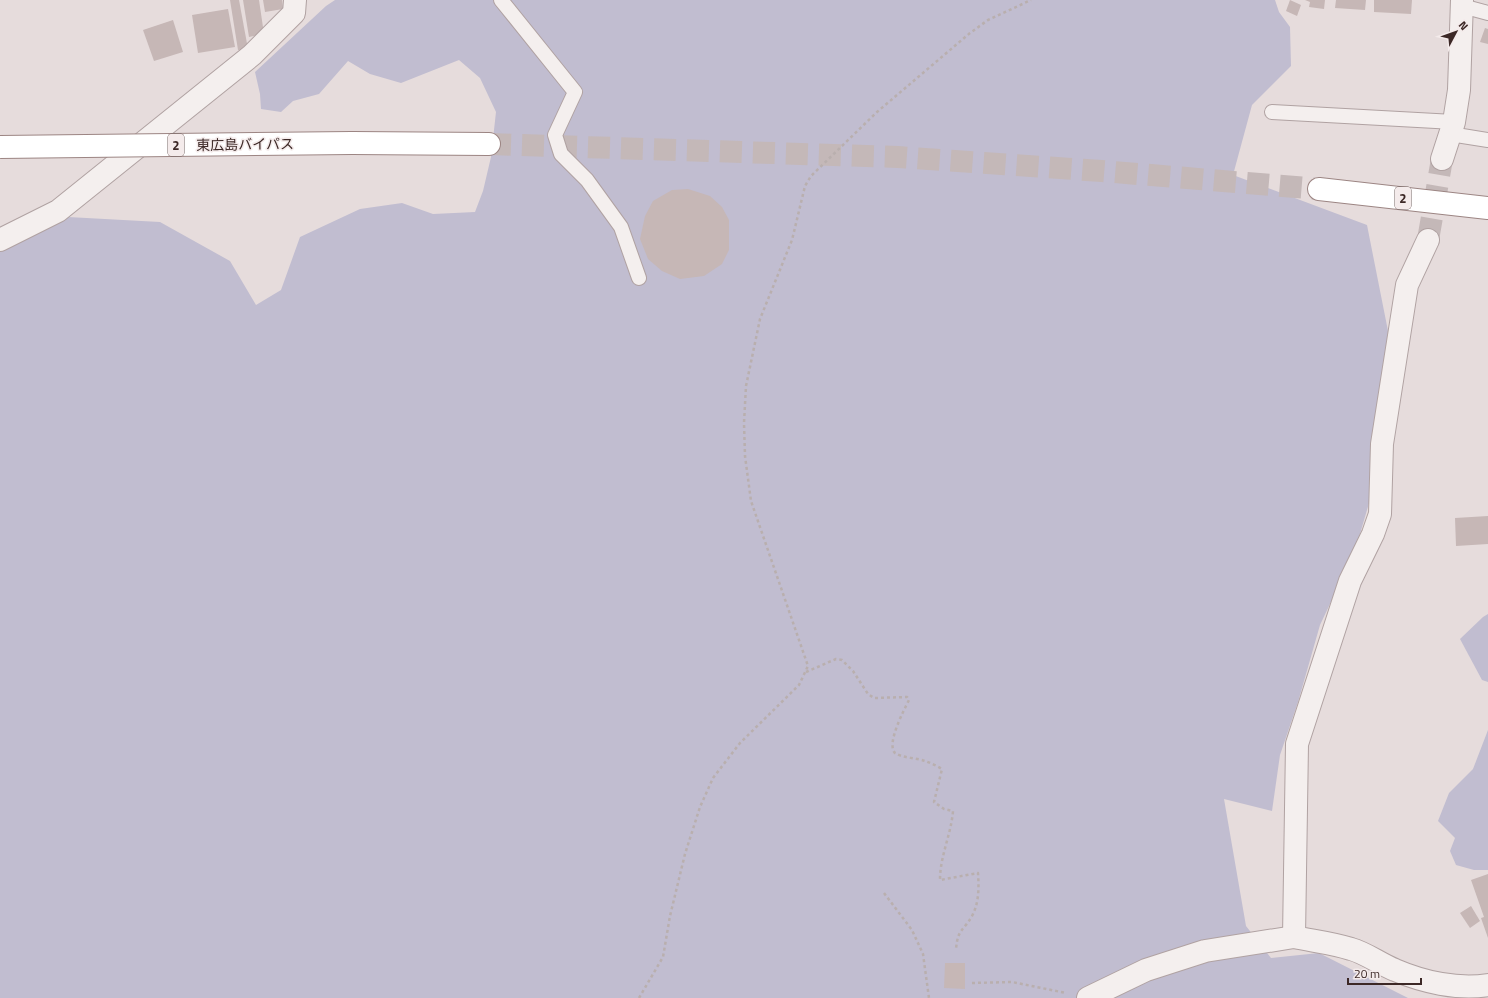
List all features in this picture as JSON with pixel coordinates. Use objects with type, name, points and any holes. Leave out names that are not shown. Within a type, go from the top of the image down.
[{"type":"highway","name":"東広島バイパス","points":[[0,147],[352,143],[489,144]]},
{"type":"highway","name":"2","points":[[1319,189],[1488,208]]},
{"type":"street","points":[[0,240],[58,211],[252,55],[295,6],[313,0]]},
{"type":"street","points":[[1442,159],[1452,128],[1459,90],[1462,3]]},
{"type":"street","points":[[1294,937],[1297,744],[1350,581],[1373,534],[1380,514],[1382,444],[1407,285],[1428,240]]},
{"type":"street","points":[[1081,996],[1146,970],[1206,951],[1294,937],[1352,949],[1395,970],[1463,992],[1488,986]]},
{"type":"lane","points":[[501,0],[575,92],[555,135],[561,154],[587,180],[621,227],[639,278]]},
{"type":"lane","points":[[1462,3],[1488,12]]},
{"type":"lane","points":[[1272,112],[1452,128],[1488,140]]},
{"type":"path","points":[[639,998],[662,957],[670,916],[686,854],[700,807],[713,778],[740,743],[798,685],[808,666],[751,501],[747,471],[744,423],[746,386],[760,319],[792,240],[805,186],[811,176],[877,112],[970,33],[988,20],[1031,0]]},
{"type":"path","points":[[806,672],[836,659],[842,660],[853,671],[868,694],[874,698],[907,697],[909,700],[892,741],[893,749],[896,754],[925,761],[942,769],[934,802],[944,809],[953,811],[952,827],[942,856],[940,880],[978,874],[979,896],[972,916],[957,936],[956,949]]},
{"type":"path","points":[[884,894],[912,930],[923,954],[929,998]]},
{"type":"path","points":[[972,983],[1012,982],[1081,996]]},
{"type":"shaded area","points":[[335,0],[1275,0],[1279,12],[1290,27],[1291,66],[1252,105],[1233,175],[1367,225],[1388,331],[1374,433],[1374,486],[1355,551],[1320,625],[1298,702],[1280,755],[1272,811],[1224,799],[1246,926],[1271,958],[1319,953],[1408,998],[0,998],[0,252],[68,217],[160,222],[230,261],[256,305],[281,290],[300,237],[360,209],[402,203],[433,214],[475,212],[483,191],[491,157],[496,112],[480,78],[459,60],[401,83],[370,74],[348,61],[319,94],[293,101],[281,112],[261,109],[260,94],[255,72],[326,6]]},
{"type":"shaded area","points":[[1488,614],[1488,682],[1482,680],[1460,639]]},
{"type":"shaded area","points":[[1488,730],[1488,870],[1474,870],[1456,865],[1450,851],[1455,838],[1438,821],[1449,793],[1473,769]]},
{"type":"building","points":[[230,0],[239,0],[248,49],[238,50]]},
{"type":"building","points":[[243,0],[259,0],[264,34],[249,37]]},
{"type":"building","points":[[263,0],[282,0],[283,9],[265,12]]},
{"type":"building","points":[[1290,0],[1301,5],[1297,16],[1286,11]]},
{"type":"building","points":[[1305,0],[1325,0],[1324,9],[1309,7],[1310,2]]},
{"type":"building","points":[[1336,0],[1366,0],[1365,10],[1335,8]]},
{"type":"building","points":[[1374,0],[1412,0],[1411,14],[1374,12]]},
{"type":"building","points":[[228,9],[235,47],[198,53],[192,15]]},
{"type":"building","points":[[173,20],[183,52],[154,61],[143,30]]},
{"type":"building","points":[[1485,28],[1488,29],[1488,44],[1480,42]]},
{"type":"building","points":[[688,189],[710,196],[722,207],[729,220],[729,250],[722,264],[704,276],[680,279],[662,271],[648,259],[640,239],[645,216],[653,201],[672,190]]},
{"type":"building","points":[[1488,516],[1488,544],[1456,546],[1455,518]]},
{"type":"building","points":[[1488,874],[1488,938],[1481,918],[1484,917],[1471,880]]},
{"type":"building","points":[[1471,906],[1480,921],[1470,928],[1460,913]]},
{"type":"building","points":[[945,963],[965,963],[965,989],[944,988]]},
{"type":"tunnel","points":[[489,144],[898,157],[1102,171],[1319,189]]},
{"type":"tunnel","points":[[1428,240],[1442,159]]}]
